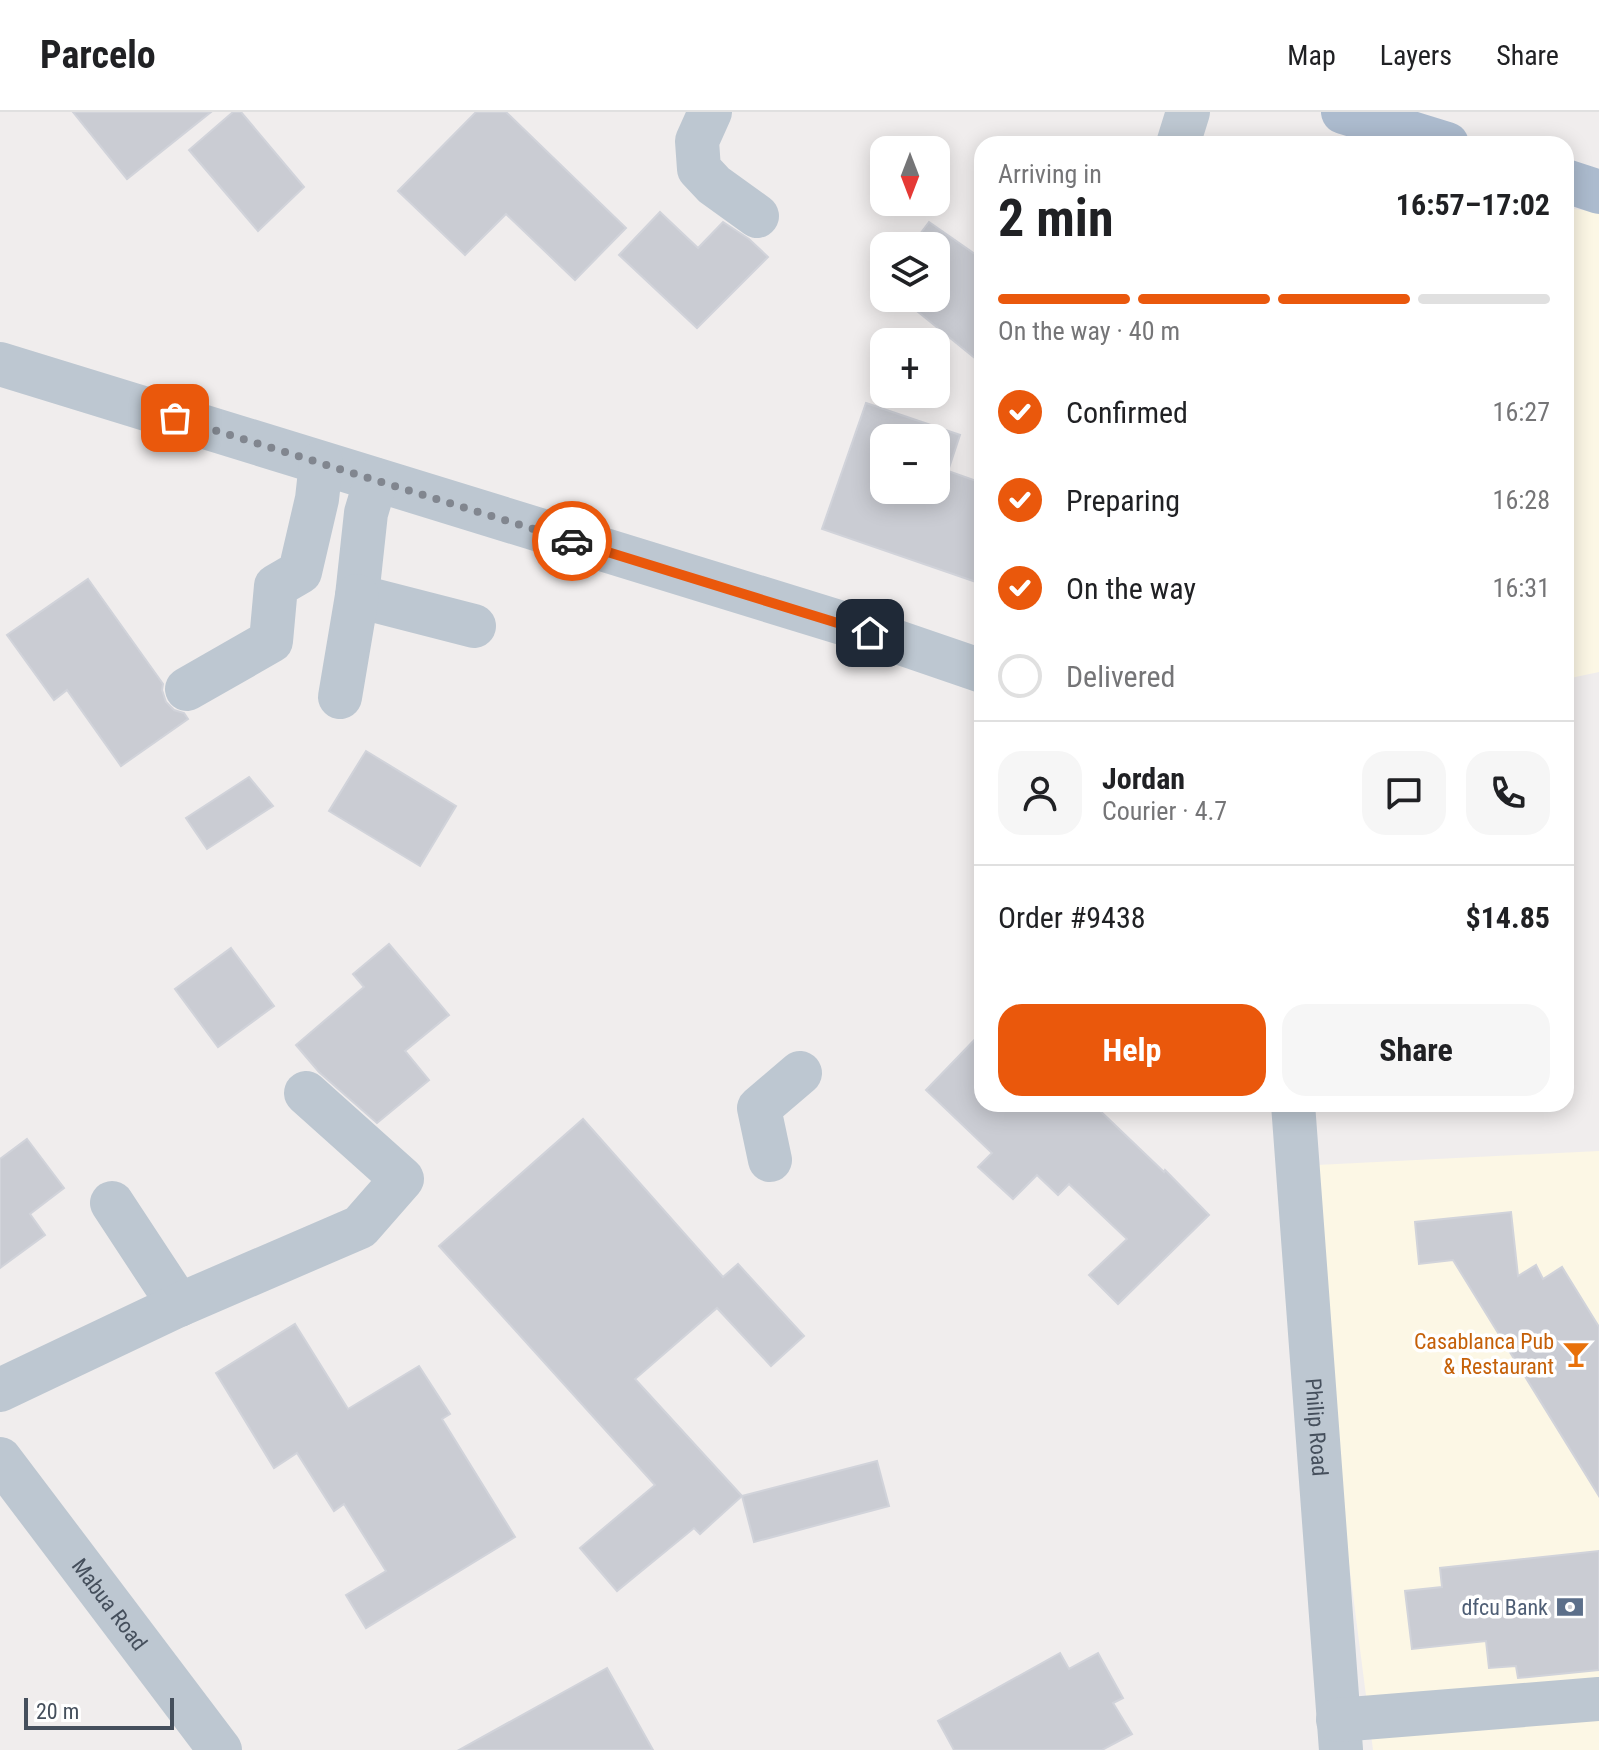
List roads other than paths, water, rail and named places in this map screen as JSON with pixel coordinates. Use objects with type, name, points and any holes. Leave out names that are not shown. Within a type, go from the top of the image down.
[{"type":"main road","points":[[1343,112],[1421,136]]},
{"type":"main road","points":[[1574,184],[1599,192]]},
{"type":"street","points":[[710,112],[697,141],[699,169],[714,185],[757,216]]},
{"type":"street","points":[[1180,136],[1188,112]]},
{"type":"street","points":[[0,364],[842,623],[974,668]]},
{"type":"street","points":[[187,689],[271,641],[276,586],[300,572],[317,499],[321,463]]},
{"type":"street","points":[[340,697],[357,596],[366,513],[376,480]]},
{"type":"street","points":[[357,596],[474,626]]},
{"type":"street","points":[[770,1160],[759,1108],[800,1073]]},
{"type":"street","points":[[0,1390],[179,1305],[360,1227],[402,1179],[306,1093]]},
{"type":"street","name":"Philip Road","points":[[1294,1112],[1340,1735]]},
{"type":"street","points":[[112,1203],[179,1305]]},
{"type":"street","name":"Mabua Road","points":[[0,1459],[220,1750]]},
{"type":"street","points":[[1340,1735],[1599,1699]]},
{"type":"place","name":"Casablanca Pub & Restaurant","points":[[1576,1354]]},
{"type":"place","name":"dfcu Bank","points":[[1570,1607]]}]
